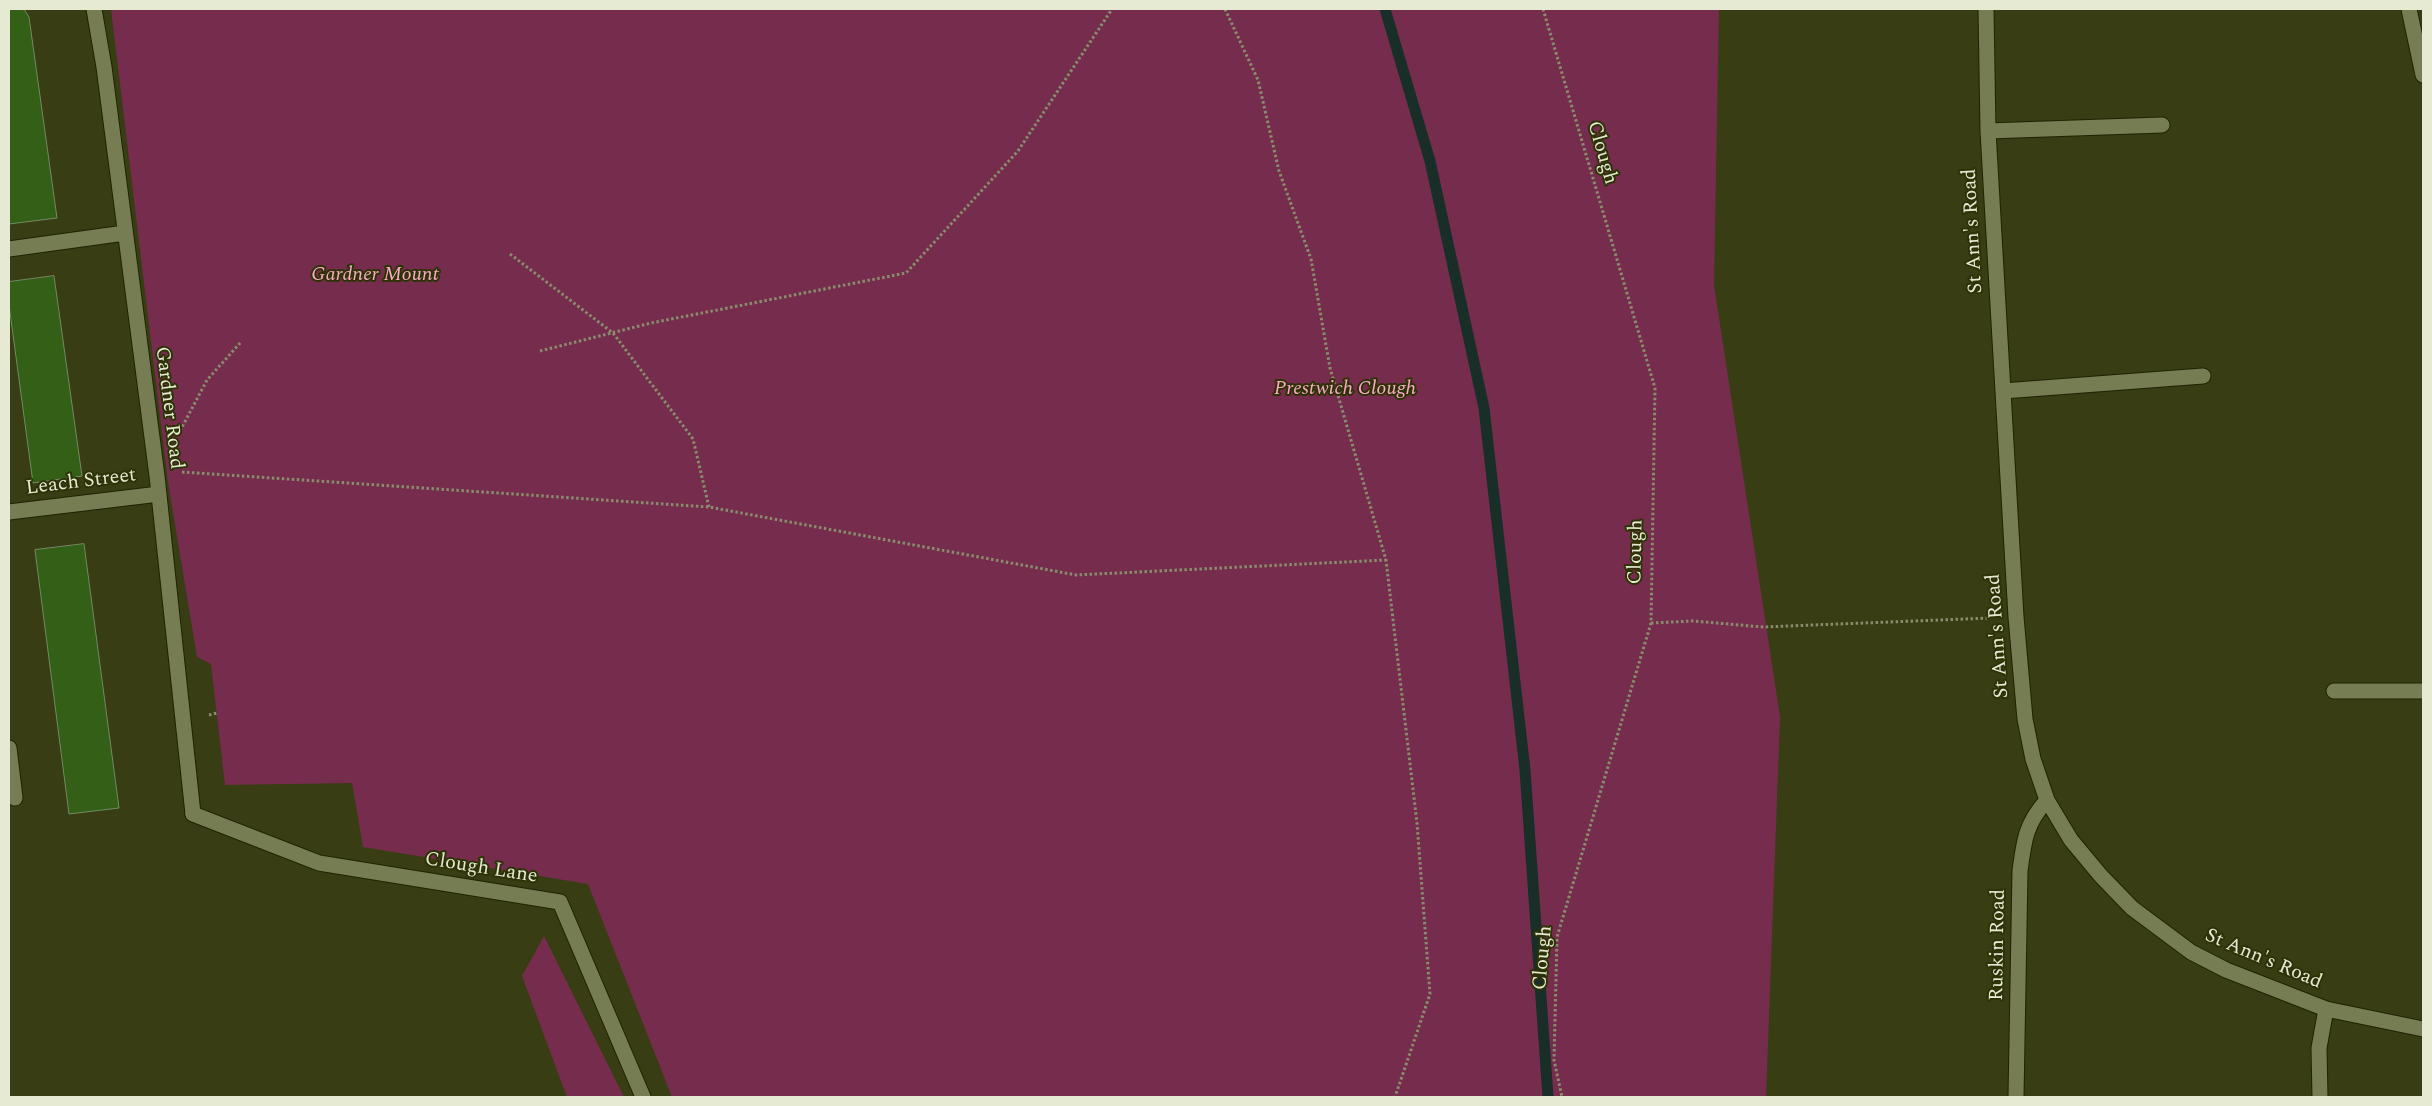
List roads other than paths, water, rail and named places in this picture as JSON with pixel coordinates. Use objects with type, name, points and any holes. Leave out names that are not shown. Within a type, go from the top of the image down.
[{"type":"street","name":"Gardner Road","points":[[94,9],[104,67],[157,476],[193,814]]},
{"type":"street","name":"St Ann's Road","points":[[1986,9],[1988,131],[2016,617],[2025,719],[2033,759],[2047,800],[2071,840],[2101,876],[2132,908],[2191,952],[2226,970],[2326,1009],[2423,1029]]},
{"type":"street","points":[[2409,9],[2423,75]]},
{"type":"street","points":[[1988,131],[2162,125]]},
{"type":"street","points":[[9,249],[125,233]]},
{"type":"street","points":[[2003,391],[2203,376]]},
{"type":"street","name":"Leach Street","points":[[9,512],[159,494]]},
{"type":"street","points":[[2334,691],[2423,691]]},
{"type":"street","points":[[9,748],[15,798]]},
{"type":"street","name":"Ruskin Road","points":[[2016,1097],[2020,871],[2024,844],[2033,815],[2047,800]]},
{"type":"street","name":"Clough Lane","points":[[193,814],[319,862],[560,902],[643,1097]]},
{"type":"street","points":[[2320,1097],[2319,1048],[2326,1009]]},
{"type":"waterway","points":[[1385,9],[1430,161],[1484,408],[1525,770],[1548,1097]]},
{"type":"park label","name":"Gardner Mount","points":[[375,276]]},
{"type":"park label","name":"Prestwich Clough","points":[[1345,390]]}]
